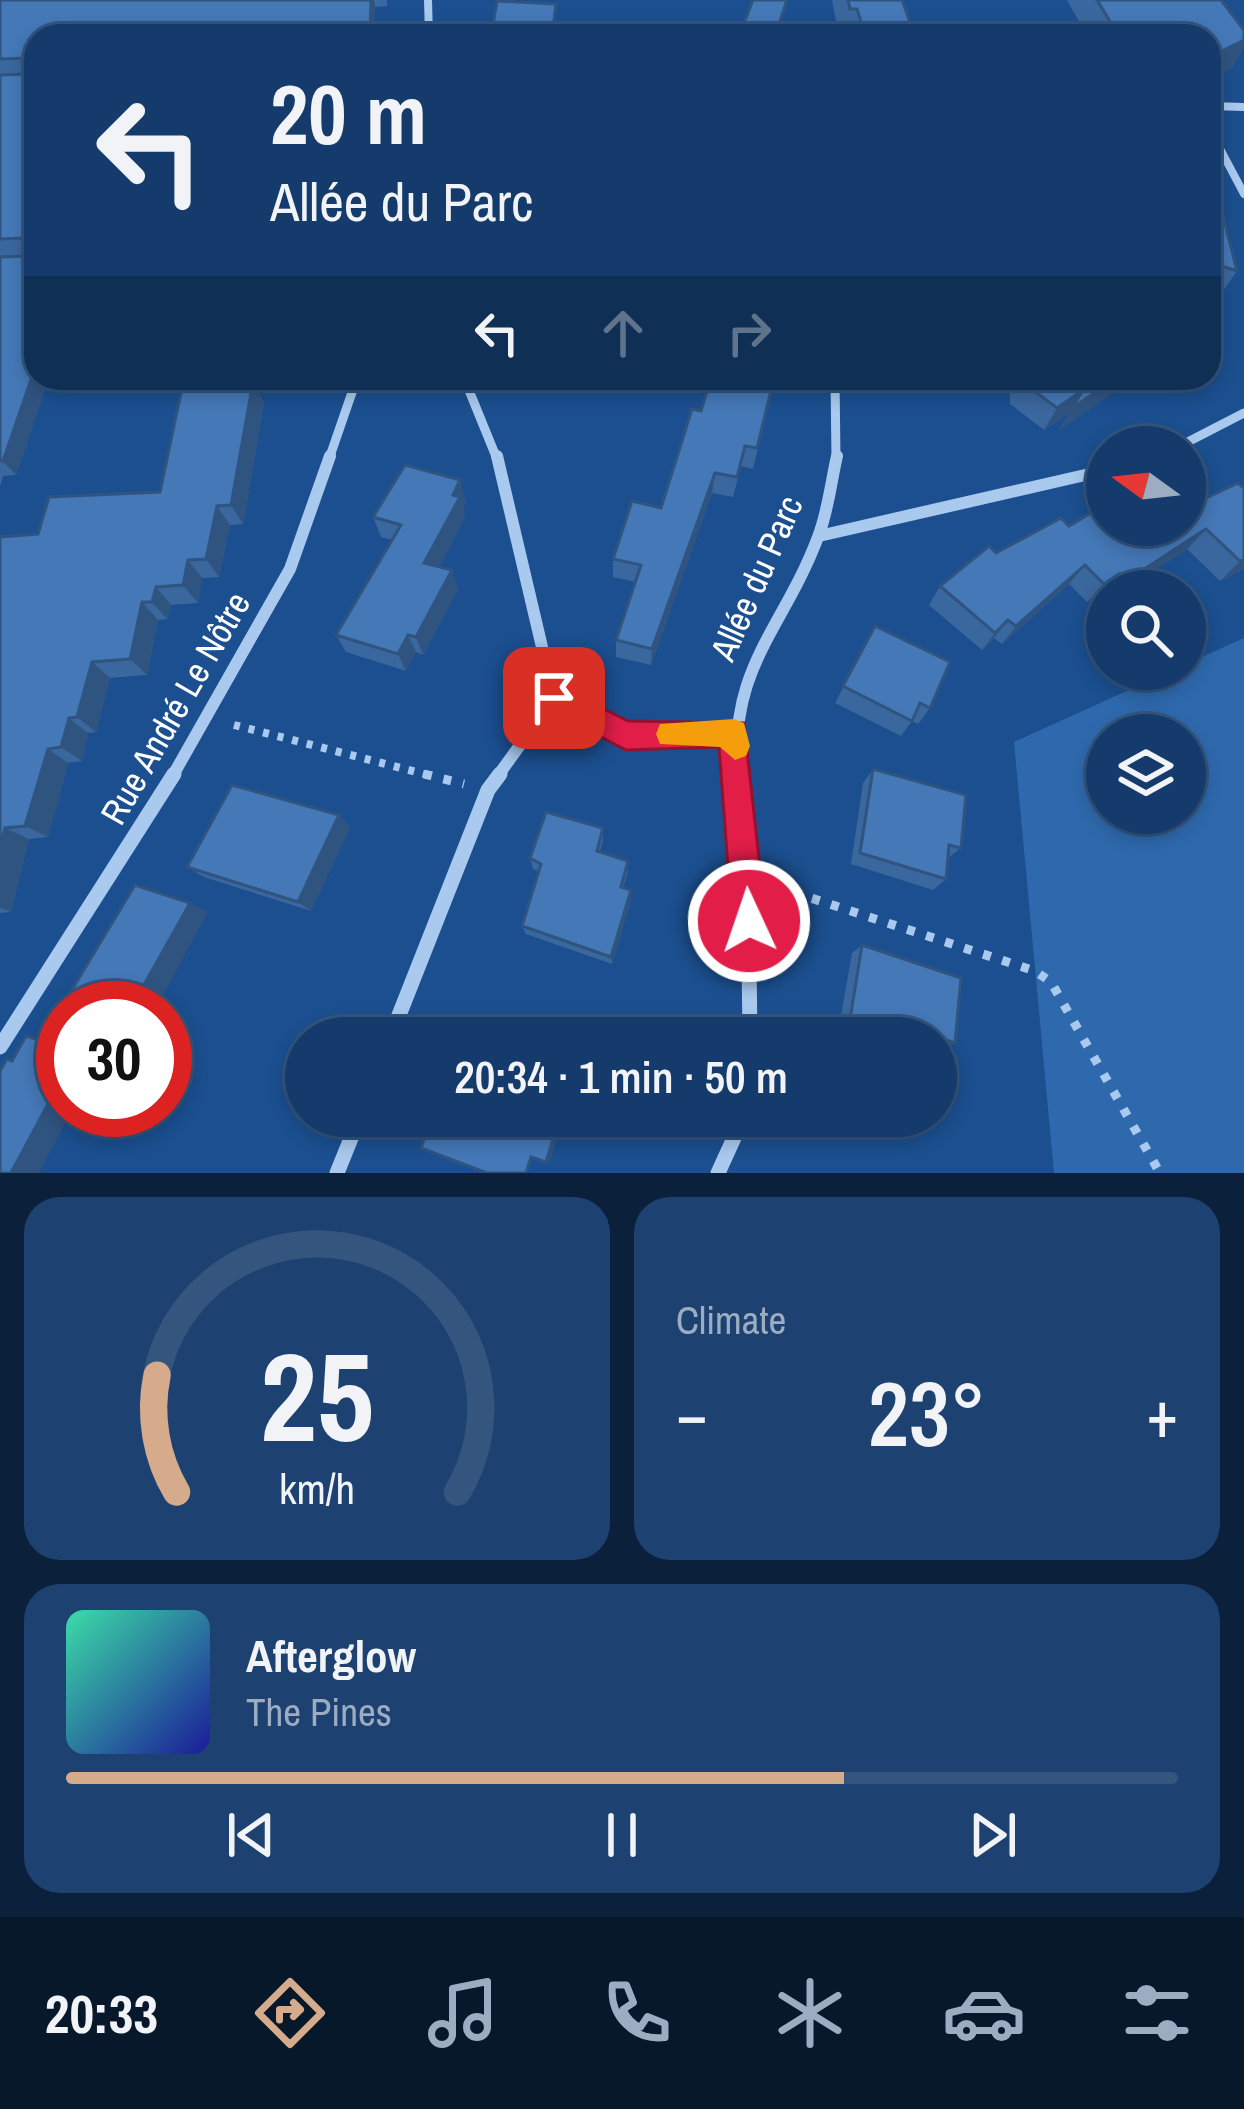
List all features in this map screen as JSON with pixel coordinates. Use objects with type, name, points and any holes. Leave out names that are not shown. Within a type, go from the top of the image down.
[{"type":"street","points":[[1221,151],[1244,194]]},
{"type":"street","name":"Rue André Le Nôtre","points":[[0,1047],[209,718],[290,569],[353,390]]},
{"type":"street","points":[[470,390],[493,440],[554,698],[626,736],[734,733]]},
{"type":"street","name":"Allée du Parc","points":[[750,1017],[748,882],[734,733],[746,676],[819,536],[840,443],[836,390]]},
{"type":"street","points":[[1206,433],[1244,413]]},
{"type":"street","points":[[819,536],[1086,475]]},
{"type":"street","points":[[399,1017],[488,790],[554,698]]},
{"type":"street","points":[[337,1173],[352,1137]]},
{"type":"street","points":[[718,1173],[734,1137]]},
{"type":"path","points":[[209,718],[488,790]]},
{"type":"path","points":[[748,882],[780,886],[1035,971],[1051,982],[1160,1173]]},
{"type":"shaded area","points":[[1244,638],[1244,1173],[1054,1173],[1014,742],[1129,690],[1206,690],[1206,655]]},
{"type":"building","points":[[0,0],[371,0],[370,24],[24,24],[24,58],[0,59]]},
{"type":"building","points":[[753,0],[787,0],[779,24],[744,24]]},
{"type":"building","points":[[848,0],[902,0],[911,24],[862,24],[857,9],[850,9]]},
{"type":"building","points":[[1097,0],[1221,0],[1244,30],[1244,40],[1221,52],[1221,24],[1112,24]]},
{"type":"building","points":[[497,1],[556,4],[554,24],[493,24]]},
{"type":"building","points":[[24,74],[24,238],[0,239],[0,75]]},
{"type":"building","points":[[1221,208],[1237,271],[1222,266],[1221,274]]},
{"type":"building","points":[[24,256],[27,390],[3,461],[0,461],[0,257]]},
{"type":"building","points":[[182,390],[252,390],[231,505],[217,506],[206,559],[188,560],[183,585],[156,587],[152,602],[142,602],[130,659],[92,662],[77,717],[69,718],[61,747],[48,749],[25,826],[5,828],[0,849],[0,537],[38,534],[49,497],[160,492]]},
{"type":"building","points":[[707,390],[771,390],[757,448],[745,446],[737,477],[715,473],[652,649],[616,640],[641,565],[613,559],[632,501],[661,508],[692,409],[701,411]]},
{"type":"building","points":[[1033,390],[1083,390],[1057,408]]},
{"type":"building","points":[[1083,390],[1099,390],[1072,408]]},
{"type":"building","points":[[405,465],[460,480],[453,495],[460,497],[424,563],[452,570],[416,637],[408,635],[398,654],[336,635],[401,525],[373,517]]},
{"type":"building","points":[[1238,483],[1244,488],[1244,560],[1206,529],[1206,498]]},
{"type":"building","points":[[1086,516],[1086,546],[1180,546],[1143,570],[1090,570],[1085,565],[1016,626],[1008,620],[995,633],[940,586],[989,546],[996,553],[1061,518],[1069,526]]},
{"type":"building","points":[[875,626],[950,662],[930,708],[920,703],[912,721],[843,686]]},
{"type":"building","points":[[873,769],[966,795],[961,848],[949,845],[946,879],[860,853]]},
{"type":"building","points":[[232,785],[339,815],[298,902],[187,867]]},
{"type":"building","points":[[546,812],[603,828],[597,851],[628,861],[621,887],[631,890],[611,957],[522,926],[541,864],[530,858]]},
{"type":"building","points":[[135,885],[190,903],[146,981],[77,981]]},
{"type":"building","points":[[862,945],[961,978],[957,1021],[957,1017],[850,1017]]},
{"type":"building","points":[[26,1036],[36,1039],[36,1126],[11,1173],[0,1173],[0,1071],[7,1059],[12,1061]]},
{"type":"building","points":[[425,1137],[554,1137],[546,1162],[531,1157],[526,1173],[487,1173],[421,1148]]},
{"type":"slow traffic","points":[[671,734],[734,733],[735,746]]},
{"type":"route","points":[[554,698],[626,736],[734,733],[749,921]]}]
